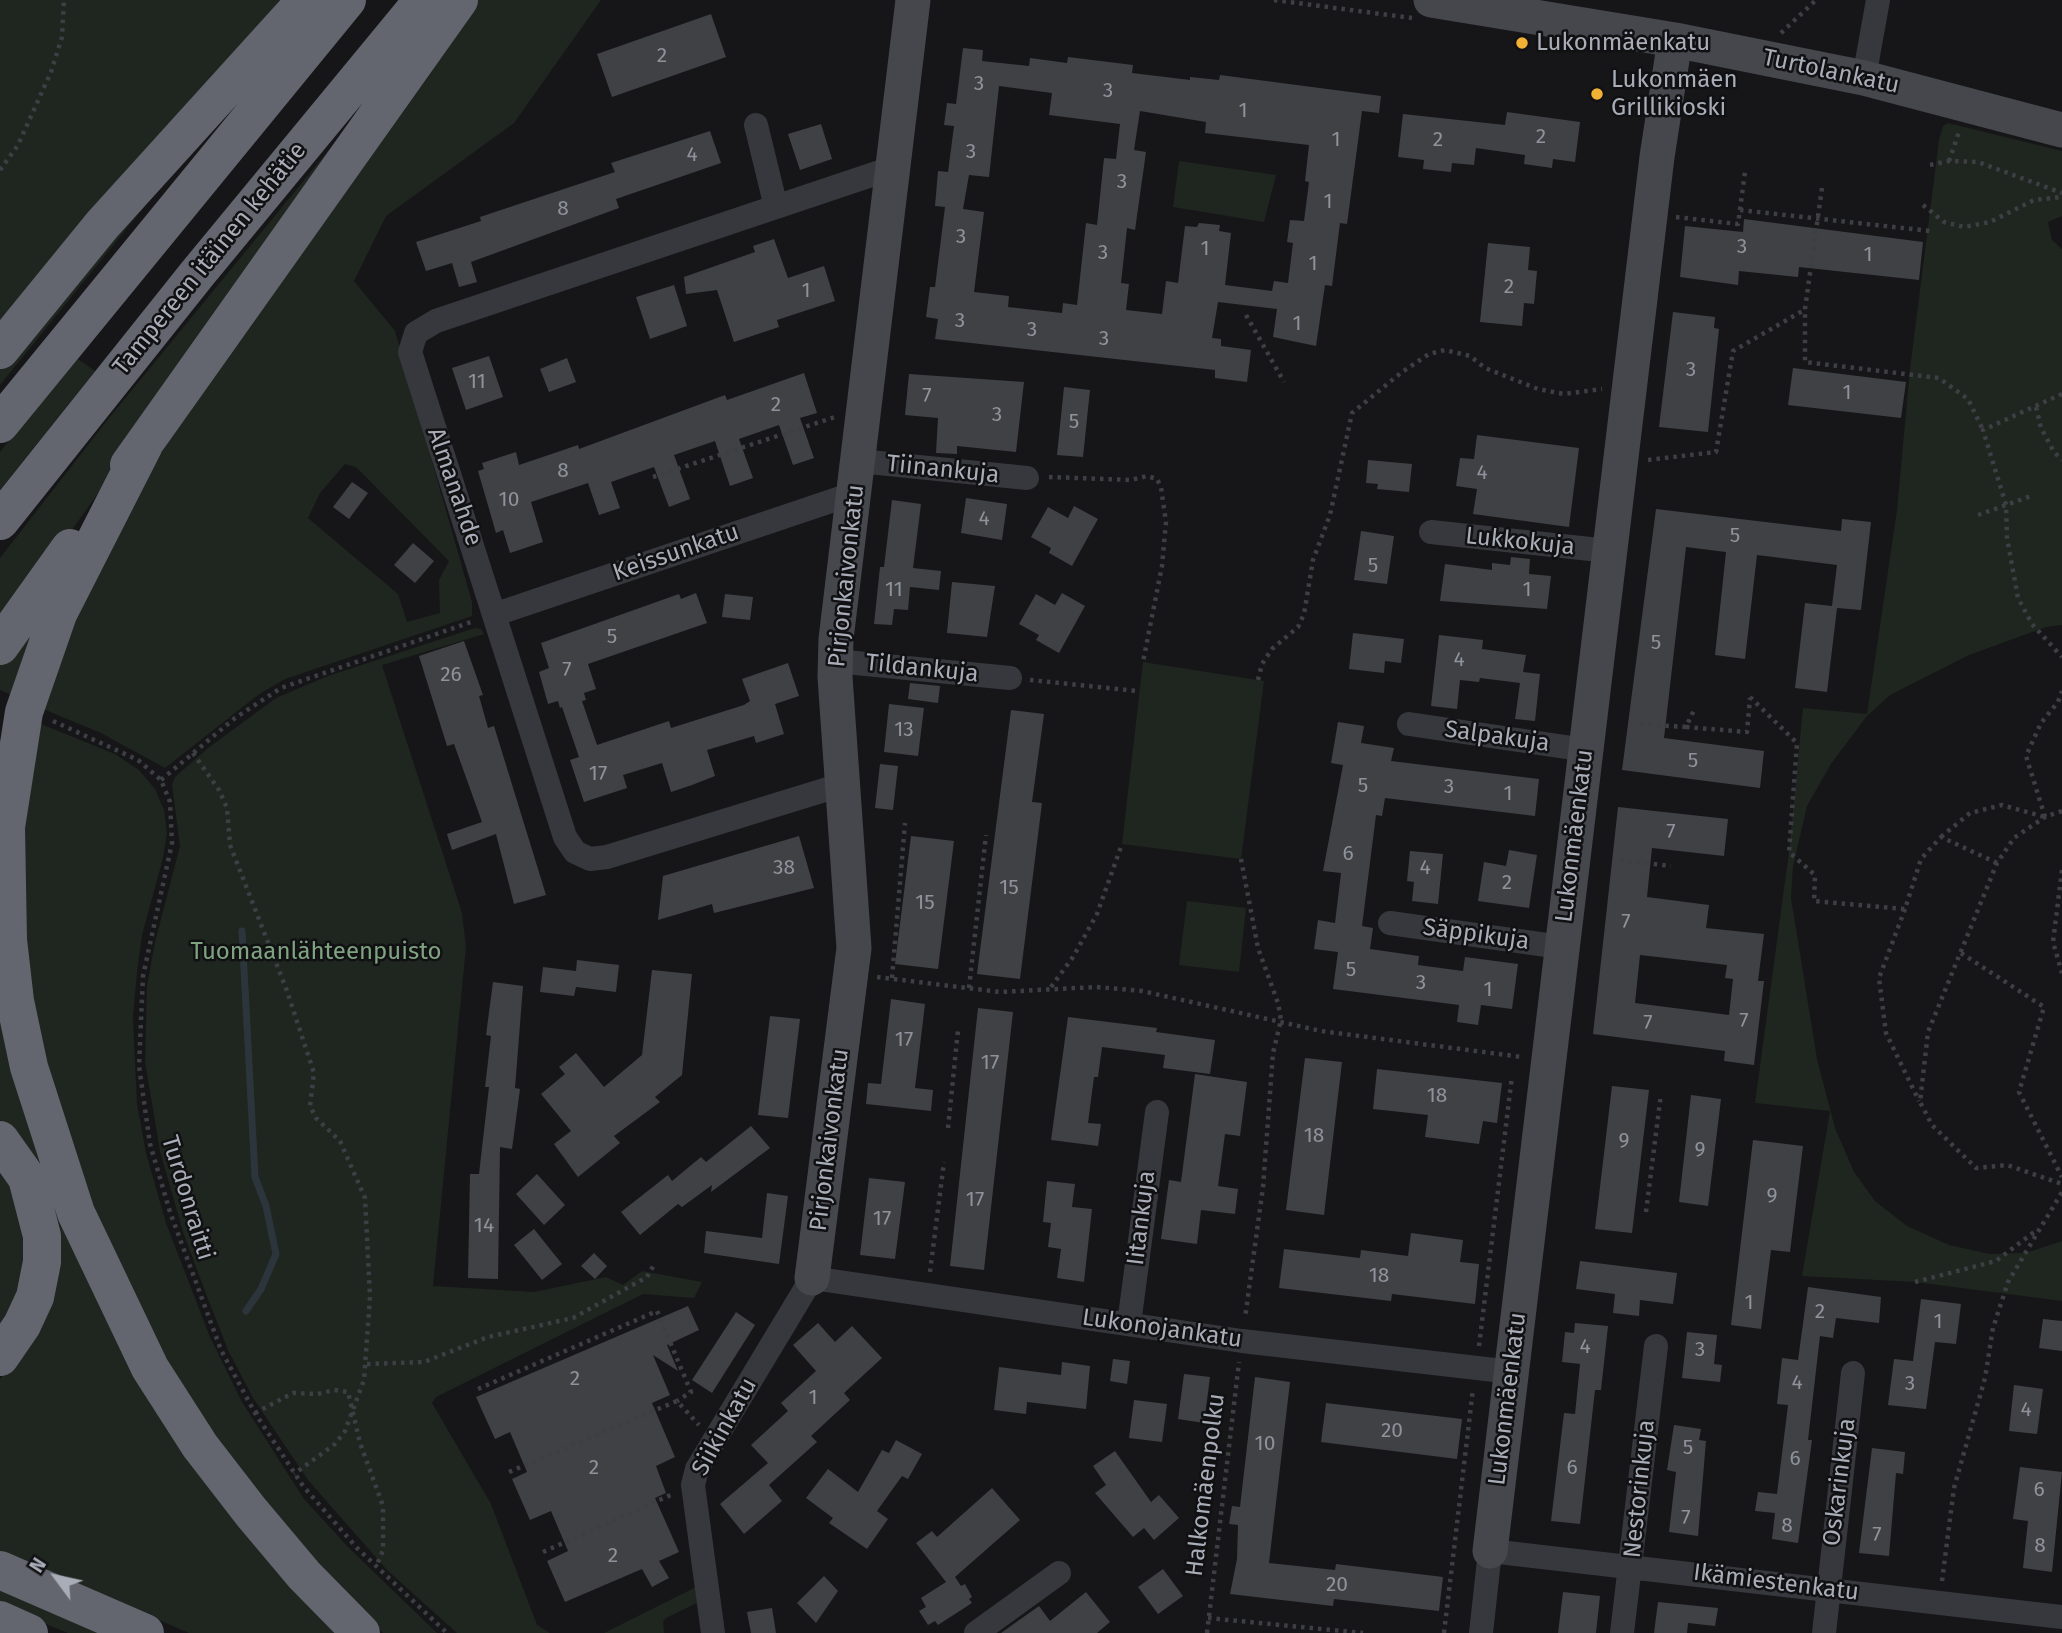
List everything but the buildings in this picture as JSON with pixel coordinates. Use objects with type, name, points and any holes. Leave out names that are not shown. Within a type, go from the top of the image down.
[{"type":"highway","points":[[0,350],[128,195],[306,0]]},
{"type":"highway","points":[[0,425],[347,0]]},
{"type":"highway","name":"Tampereen itäinen kehätie","points":[[0,521],[197,274],[424,0]]},
{"type":"highway","points":[[0,646],[459,0]]},
{"type":"highway","points":[[144,444],[58,614],[24,712],[6,827],[8,940],[15,1001],[29,1067],[76,1213],[150,1368],[200,1446],[251,1512],[304,1575],[361,1633]]},
{"type":"highway","points":[[0,1140],[27,1178],[42,1236],[42,1262],[35,1297],[22,1325],[0,1357]]},
{"type":"highway","points":[[0,1570],[145,1633]]},
{"type":"highway","points":[[0,1620],[29,1633]]},
{"type":"street","name":"Pirjonkaivonkatu","points":[[812,1278],[855,948],[835,661],[913,0]]},
{"type":"street","name":"Turtolankatu","points":[[1431,0],[1675,40],[1864,78],[2062,130]]},
{"type":"street","points":[[1864,78],[1878,0]]},
{"type":"street","name":"Lukonmäenkatu","points":[[1481,1633],[1609,551],[1657,157],[1675,40]]},
{"type":"street","points":[[756,125],[776,207]]},
{"type":"street","name":"Almanahde","points":[[844,784],[596,860],[581,856],[569,846],[496,614],[411,362],[411,341],[416,333],[436,321],[892,168]]},
{"type":"street","name":"Tiinankuja","points":[[857,477],[1027,478]]},
{"type":"street","name":"Keissunkatu","points":[[496,614],[857,477]]},
{"type":"street","name":"Lukkokuja","points":[[1431,532],[1609,551]]},
{"type":"street","name":"Tildankuja","points":[[835,661],[1010,678]]},
{"type":"street","name":"Salpakuja","points":[[1409,724],[1586,750]]},
{"type":"street","name":"Säppikuja","points":[[1390,923],[1561,947]]},
{"type":"street","name":"Iitankuja","points":[[1129,1324],[1157,1112]]},
{"type":"street","name":"Lukonojankatu","points":[[812,1278],[1242,1341],[1512,1371]]},
{"type":"street","name":"Siikinkatu","points":[[713,1633],[693,1485],[697,1469],[812,1278]]},
{"type":"street","name":"Nestorinkuja","points":[[1622,1633],[1656,1346]]},
{"type":"street","name":"Oskarinkuja","points":[[1824,1633],[1853,1373]]},
{"type":"street","name":"Ikämiestenkatu","points":[[1490,1551],[2062,1617]]},
{"type":"street","points":[[976,1633],[1059,1573]]},
{"type":"path","points":[[0,170],[18,145],[51,72],[62,37],[64,0]]},
{"type":"path","points":[[1776,40],[1816,0]]},
{"type":"path","points":[[1930,165],[1949,161],[1978,162],[2062,195]]},
{"type":"path","points":[[1665,215],[1738,224],[1745,172]]},
{"type":"path","points":[[1822,188],[1805,309],[1805,362],[1939,379],[1968,399],[1983,430],[2006,505],[2007,538],[2018,598],[2032,624],[2062,654]]},
{"type":"path","points":[[1923,205],[1944,222],[1964,227],[1990,222],[2034,200],[2062,195]]},
{"type":"path","points":[[1740,210],[1930,231]]},
{"type":"path","points":[[1637,461],[1716,452],[1732,351],[1805,309]]},
{"type":"path","points":[[1247,315],[1284,382]]},
{"type":"path","points":[[1258,680],[1262,664],[1272,649],[1298,627],[1304,614],[1314,560],[1330,515],[1352,413],[1379,390],[1429,355],[1445,350],[1470,356],[1485,368],[1538,389],[1564,394],[1610,388]]},
{"type":"path","points":[[1983,430],[2062,394]]},
{"type":"path","points":[[2036,407],[2041,428],[2054,452],[2062,460]]},
{"type":"path","points":[[653,477],[847,413]]},
{"type":"path","points":[[1027,478],[1131,480],[1147,476],[1157,480],[1163,495],[1166,522],[1163,555],[1143,662]]},
{"type":"path","points":[[1978,515],[2034,495]]},
{"type":"path","points":[[86,734],[138,760],[161,780],[235,718],[281,688],[496,614]]},
{"type":"path","points":[[1010,678],[1138,691]]},
{"type":"path","points":[[2045,817],[2026,756],[2041,723],[2058,702],[2062,691]]},
{"type":"path","points":[[1640,724],[1747,732],[1750,697],[1797,743],[1789,852],[1815,875],[1814,901],[1905,909]]},
{"type":"path","points":[[1686,727],[1694,710]]},
{"type":"path","points":[[193,753],[227,808],[230,845],[287,991],[314,1073],[310,1107],[316,1118],[340,1141],[365,1198],[370,1297],[367,1364],[345,1431],[323,1456],[294,1474]]},
{"type":"path","name":"Turdonraitti","points":[[161,780],[170,802],[173,843],[143,976],[139,1029],[144,1103],[153,1155],[197,1290],[221,1350],[255,1413],[294,1474],[376,1567],[447,1633]]},
{"type":"path","points":[[2045,817],[2002,804],[1970,813],[1941,837],[1921,859],[1879,978],[1886,1033],[1932,1125],[1976,1168],[2007,1165],[2062,1184]]},
{"type":"path","points":[[1920,1102],[1928,1031],[1997,863],[2014,838],[2045,817],[2062,811]]},
{"type":"path","points":[[892,978],[905,823]]},
{"type":"path","points":[[969,988],[986,835]]},
{"type":"path","points":[[1941,837],[1997,863]]},
{"type":"path","points":[[1051,987],[1073,957],[1097,914],[1122,844]]},
{"type":"path","points":[[1241,859],[1258,948],[1279,1003],[1281,1020]]},
{"type":"path","points":[[1620,860],[1671,866]]},
{"type":"path","points":[[2062,870],[2053,942],[2062,973]]},
{"type":"path","points":[[1961,953],[2044,1007],[2019,1092],[2062,1177]]},
{"type":"path","points":[[871,976],[1032,993],[1051,987],[1142,991],[1321,1031],[1530,1058]]},
{"type":"path","name":"Halkomäenpolku","points":[[1207,1633],[1263,1187],[1273,1053],[1281,1020]]},
{"type":"path","points":[[948,1128],[958,1030]]},
{"type":"path","points":[[1646,1212],[1661,1094]]},
{"type":"path","points":[[929,1280],[944,1162]]},
{"type":"path","points":[[1939,1603],[1954,1488],[1985,1378],[1993,1328],[2008,1282],[2062,1192]]},
{"type":"path","points":[[1915,1282],[1996,1261],[2042,1226]]},
{"type":"path","points":[[367,1364],[424,1362],[488,1337],[573,1318],[647,1277],[655,1263]]},
{"type":"path","points":[[478,1389],[657,1311],[691,1392],[677,1401],[509,1472]]},
{"type":"path","points":[[255,1413],[293,1393],[318,1394],[334,1390],[348,1392],[359,1443],[383,1506],[383,1550],[376,1567]]},
{"type":"path","points":[[677,1401],[714,1441]]},
{"type":"path","points":[[543,1552],[693,1485]]},
{"type":"path","points":[[1208,1618],[1363,1633]]},
{"type":"green space","points":[[0,0],[287,0],[0,320]]},
{"type":"green space","points":[[469,0],[601,0],[514,123],[386,216],[354,281],[395,331],[472,602],[472,616],[285,679],[258,695],[165,768],[101,733],[36,706],[86,576],[202,387]],"holes":[[[345,464],[356,467],[449,561],[439,580],[440,613],[407,622],[398,594],[308,518],[320,493]]]},
{"type":"green space","points":[[414,46],[0,630],[0,558],[109,418]]},
{"type":"green space","points":[[1948,123],[2062,151],[2062,216],[2048,222],[2052,240],[2062,249],[2062,625],[2046,627],[1969,655],[1890,695],[1866,717],[1831,764],[1807,806],[1793,866],[1791,898],[1817,1059],[1835,1128],[1854,1172],[1875,1201],[1907,1226],[1949,1245],[1990,1254],[2026,1253],[2062,1241],[2062,1301],[1915,1282],[1802,1276],[1830,1111],[1755,1103],[1789,852],[1803,708],[1867,714],[1897,510],[1910,369],[1939,140],[1943,126]]},
{"type":"green space","points":[[1179,161],[1276,175],[1264,222],[1173,207]]},
{"type":"green space","points":[[157,191],[119,238],[0,385],[0,367]]},
{"type":"green space","points":[[75,357],[95,371],[0,490],[0,452]]},
{"type":"green space","points":[[64,567],[12,695],[0,690],[0,659]]},
{"type":"green space","name":"Tuomaanlähteenpuisto","points":[[475,628],[481,629],[484,634],[382,665],[462,913],[466,947],[433,1286],[534,1292],[606,1277],[623,1285],[642,1271],[702,1282],[694,1298],[643,1294],[436,1397],[432,1403],[491,1504],[537,1625],[550,1633],[457,1633],[387,1570],[308,1480],[253,1398],[228,1350],[206,1294],[183,1232],[160,1151],[145,1062],[147,986],[155,942],[180,846],[172,785],[175,777],[208,748],[276,698],[328,676]]},
{"type":"green space","points":[[1143,662],[1264,681],[1241,859],[1122,844]]},
{"type":"green space","points":[[31,720],[115,754],[139,770],[155,789],[164,810],[167,833],[163,858],[142,935],[137,972],[133,1016],[137,1104],[146,1153],[166,1223],[210,1337],[242,1402],[304,1499],[349,1548],[437,1633],[383,1633],[265,1506],[194,1410],[110,1255],[49,1093],[14,895]]},
{"type":"green space","points":[[1187,901],[1246,908],[1239,972],[1179,965]]},
{"type":"green space","points":[[0,980],[76,1237],[350,1633],[189,1633],[0,1552],[0,1379],[28,1345],[44,1310],[10,1130],[0,1120]]},
{"type":"green space","points":[[0,1157],[18,1187],[27,1278],[0,1342]]},
{"type":"green space","points":[[0,1586],[112,1633],[68,1633],[14,1611],[0,1604]]},
{"type":"green space","points":[[696,1587],[697,1603],[666,1618],[663,1622],[664,1633],[604,1633]]},
{"type":"waterway","points":[[242,931],[255,1177],[266,1206],[276,1254],[261,1289],[246,1311]]},
{"type":"place","name":"Lukonmäenkatu","points":[[1522,43]]},
{"type":"place","name":"Lukonmäen Grillikioski","points":[[1597,94]]}]
